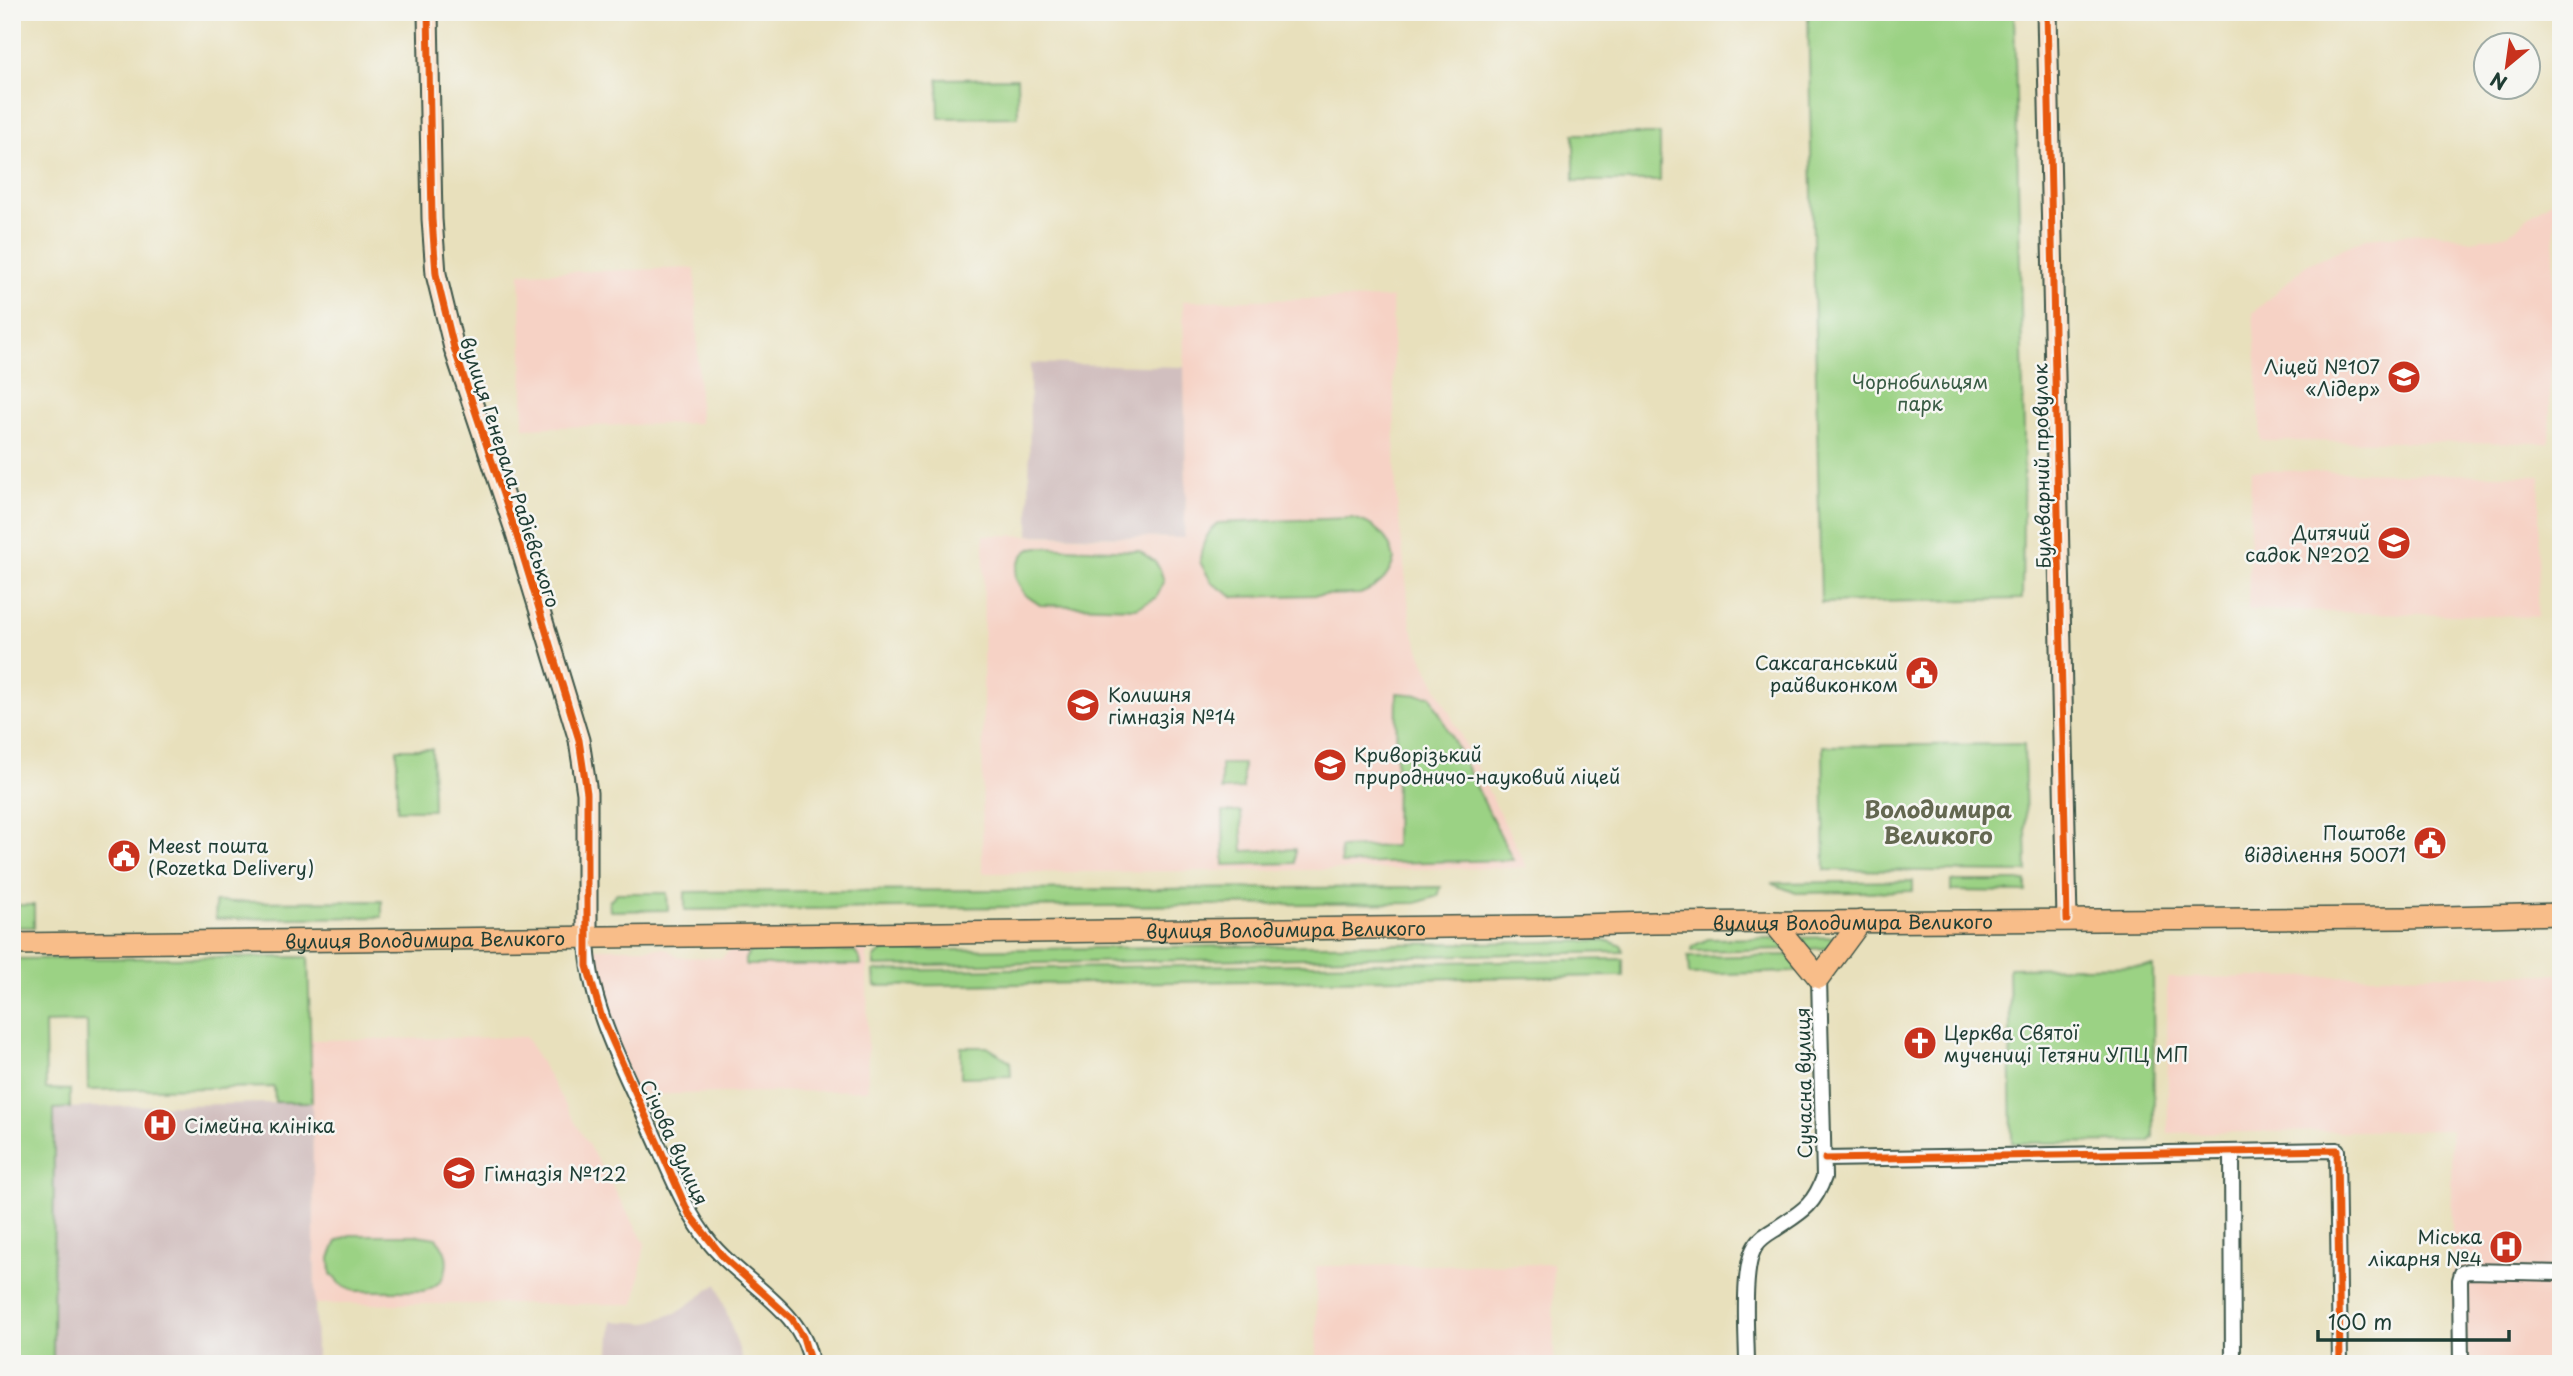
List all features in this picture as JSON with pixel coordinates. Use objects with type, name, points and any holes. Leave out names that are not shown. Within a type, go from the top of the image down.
[{"type":"main road","name":"вулиця Володимира Великого","points":[[12,944],[1861,921],[2408,918],[2561,914]]},
{"type":"main road","points":[[1773,922],[1819,978],[1861,921]]},
{"type":"street","name":"вулиця Генерала Радієвського","points":[[428,12],[432,219],[436,274],[454,348],[516,533],[579,740],[587,793],[587,937]]},
{"type":"street","name":"Бульварний провулок","points":[[2047,12],[2067,920]]},
{"type":"street","name":"Січова вулиця","points":[[587,937],[587,966],[601,1015],[690,1214],[723,1257],[792,1320],[803,1337],[811,1364]]},
{"type":"street","name":"Сучасна вулиця","points":[[1747,1364],[1749,1262],[1755,1245],[1809,1206],[1824,1177],[1819,978]]},
{"type":"street","points":[[1825,1159],[2337,1150],[2340,1364]]},
{"type":"street","points":[[2232,1152],[2232,1364]]},
{"type":"street","points":[[2460,1364],[2462,1273],[2561,1273]]},
{"type":"shaded area","name":"Ліцей №107 «Лідер»","points":[[2556,198],[2549,443],[2261,441],[2253,313],[2306,265],[2366,238],[2434,232],[2471,241],[2509,234]]},
{"type":"shaded area","points":[[695,268],[700,423],[524,428],[520,273]]},
{"type":"shaded area","points":[[1392,298],[1396,491],[1411,626],[1424,662],[1527,868],[982,873],[984,535],[1184,538],[1186,494],[1183,301]]},
{"type":"shaded area","points":[[1030,363],[1184,367],[1184,538],[1029,535]]},
{"type":"shaded area","name":"Дитячий садок №202","points":[[2251,470],[2540,476],[2537,617],[2248,610]]},
{"type":"shaded area","points":[[587,948],[665,948],[679,957],[722,958],[731,949],[867,949],[868,1090],[636,1095],[601,1015]]},
{"type":"shaded area","points":[[2561,974],[2561,1364],[2453,1364],[2451,1130],[2168,1133],[2167,978]]},
{"type":"shaded area","name":"Гімназія №122","points":[[526,1037],[645,1243],[635,1304],[315,1304],[311,1040]]},
{"type":"shaded area","points":[[312,1102],[316,1361],[53,1359],[54,1108]]},
{"type":"shaded area","points":[[1553,1264],[1554,1364],[1317,1364],[1316,1266]]},
{"type":"shaded area","points":[[717,1284],[744,1364],[609,1364],[612,1321],[647,1323],[678,1312]]},
{"type":"green space","name":"Чорнобильцям парк","points":[[1808,12],[2014,12],[2024,433],[2022,599],[1821,603]]},
{"type":"green space","points":[[1017,78],[1018,117],[939,118],[938,79]]},
{"type":"green space","points":[[1574,134],[1660,134],[1660,181],[1574,181]]},
{"type":"green space","points":[[1351,518],[1366,523],[1379,532],[1389,544],[1394,559],[1382,581],[1360,594],[1234,597],[1212,583],[1200,562],[1205,540],[1218,523]]},
{"type":"green space","points":[[1032,548],[1139,551],[1154,561],[1164,582],[1156,598],[1136,608],[1040,605],[1024,594],[1015,577],[1021,558]]},
{"type":"green space","points":[[1397,693],[1431,696],[1513,860],[1341,864],[1340,848],[1395,846]]},
{"type":"green space","points":[[2024,744],[2027,872],[1825,870],[1823,746]]},
{"type":"green space","points":[[397,749],[432,749],[433,810],[397,810]]},
{"type":"green space","points":[[1221,764],[1243,764],[1243,789],[1221,790]]},
{"type":"green space","points":[[1223,812],[1241,812],[1243,851],[1295,849],[1295,863],[1224,865]]},
{"type":"green space","points":[[1913,881],[1913,891],[1796,893],[1771,883]]},
{"type":"green space","points":[[1951,881],[2026,881],[2026,892],[1951,891]]},
{"type":"green space","points":[[1441,887],[1438,896],[1416,903],[685,910],[685,892]]},
{"type":"green space","points":[[617,893],[667,893],[668,910],[610,911],[609,901]]},
{"type":"green space","points":[[382,901],[382,917],[216,919],[215,902]]},
{"type":"green space","points":[[12,905],[34,905],[34,927],[12,927]]},
{"type":"green space","points":[[1842,937],[1834,948],[1801,949],[1793,938]]},
{"type":"green space","points":[[1772,938],[1790,949],[1692,951],[1693,946],[1708,939]]},
{"type":"green space","points":[[1609,941],[1622,946],[1623,952],[874,966],[874,959],[881,951]]},
{"type":"green space","points":[[750,951],[854,951],[861,965],[745,965]]},
{"type":"green space","points":[[1794,955],[1800,965],[1793,972],[1689,975],[1688,957]]},
{"type":"green space","points":[[308,957],[312,1102],[275,1102],[274,1087],[88,1090],[87,1022],[45,1023],[46,1089],[70,1090],[70,1108],[54,1109],[53,1364],[12,1364],[12,959]]},
{"type":"green space","points":[[1623,959],[1623,976],[875,986],[874,971]]},
{"type":"green space","points":[[2153,966],[2154,1137],[2149,1142],[2012,1143],[2009,968]]},
{"type":"green space","points":[[961,1047],[987,1047],[1010,1061],[1011,1076],[961,1077]]},
{"type":"green space","points":[[350,1235],[417,1235],[436,1238],[445,1253],[446,1269],[439,1282],[423,1291],[356,1291],[340,1284],[331,1274],[330,1258],[337,1241]]},
{"type":"green space","points":[[133,1360],[316,1361],[316,1364],[133,1364]]},
{"type":"cycle path","points":[[428,12],[432,219],[436,274],[454,348],[516,533],[579,740],[587,793],[587,966],[601,1015],[689,1214],[723,1257],[792,1319],[803,1337],[811,1364]]},
{"type":"cycle path","points":[[2047,12],[2067,920]]},
{"type":"cycle path","points":[[1825,1159],[2337,1150],[2340,1364]]},
{"type":"place","name":"Ліцей №107 «Лідер»","points":[[2404,377]]},
{"type":"place","name":"Дитячий садок №202","points":[[2394,543]]},
{"type":"place","name":"Саксаганський райвиконком","points":[[1922,673]]},
{"type":"place","name":"Колишня гімназія №14","points":[[1083,705]]},
{"type":"place","name":"Криворізький природничо-науковий ліцей","points":[[1330,765]]},
{"type":"place","name":"Поштове відділення 50071","points":[[2430,843]]},
{"type":"place","name":"Meest пошта (Rozetka Delivery)","points":[[124,856]]},
{"type":"place","name":"Церква Святої мучениці Тетяни УПЦ МП","points":[[1920,1043]]},
{"type":"place","name":"Сімейна клініка","points":[[160,1125]]},
{"type":"place","name":"Гімназія №122","points":[[459,1173]]},
{"type":"place","name":"Міська лікарня №4","points":[[2506,1247]]},
{"type":"district","name":"Володимира Великого","points":[[1938,821]]}]
